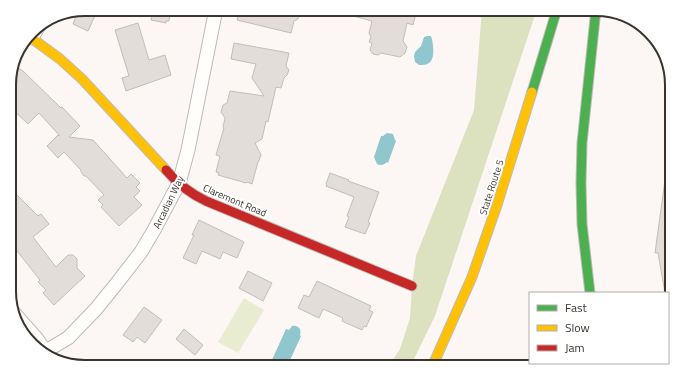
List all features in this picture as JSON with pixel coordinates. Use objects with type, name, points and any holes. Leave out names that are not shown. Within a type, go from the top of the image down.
[{"type":"main road","name":"State Route 5","points":[[435,360],[472,277],[497,205],[555,16]]},
{"type":"main road","points":[[590,292],[582,224],[581,183],[582,143],[595,16]]},
{"type":"main road","name":"Claremont Road","points":[[36,36],[82,79],[178,183],[196,196],[412,286]]},
{"type":"street","name":"Arcadian Way","points":[[50,351],[68,338],[96,308],[141,252],[178,183],[188,150],[215,16]]},
{"type":"street","points":[[27,328],[40,344]]},
{"type":"green space","points":[[481,16],[535,16],[435,316],[413,360],[393,360],[400,349],[410,318],[416,256],[474,110]]},
{"type":"green space","points":[[244,298],[264,310],[238,353],[218,342]]},
{"type":"water","points":[[431,36],[432,38],[433,56],[427,64],[419,65],[415,62],[415,52],[421,46],[424,37]]},
{"type":"water","points":[[387,133],[393,134],[396,141],[388,163],[379,165],[374,157],[381,136]]},
{"type":"water","points":[[292,326],[296,326],[299,328],[301,336],[290,360],[272,360],[286,329],[289,330]]},
{"type":"building","points":[[95,16],[88,31],[73,24],[76,17]]},
{"type":"building","points":[[152,16],[170,16],[169,21],[166,21],[166,23],[151,20]]},
{"type":"building","points":[[238,16],[299,16],[298,19],[294,21],[291,33],[237,20]]},
{"type":"building","points":[[353,16],[415,16],[413,25],[407,23],[403,41],[407,47],[405,53],[400,57],[381,53],[378,55],[373,54],[370,50],[372,43],[369,42],[371,37],[369,33],[372,21]]},
{"type":"building","points":[[138,23],[149,60],[165,55],[171,75],[126,91],[122,78],[129,76],[115,30]]},
{"type":"building","points":[[234,43],[289,53],[286,66],[289,70],[284,78],[281,88],[276,87],[268,122],[266,121],[262,139],[255,143],[261,155],[252,184],[218,175],[219,173],[216,172],[220,156],[216,155],[224,128],[225,118],[221,112],[223,105],[227,103],[230,91],[264,96],[252,78],[256,64],[231,59]]},
{"type":"building","points":[[19,68],[61,108],[62,107],[80,126],[69,137],[93,140],[127,178],[131,174],[140,183],[136,187],[140,191],[134,197],[142,205],[119,226],[101,207],[103,205],[98,200],[104,195],[86,176],[84,176],[81,170],[64,152],[58,158],[47,146],[58,135],[60,136],[39,113],[28,124],[16,113],[16,85]]},
{"type":"building","points":[[330,173],[379,192],[368,222],[370,223],[365,234],[345,227],[349,217],[347,216],[354,197],[326,186]]},
{"type":"building","points":[[665,180],[665,292],[658,253],[655,253]]},
{"type":"building","points":[[16,194],[38,216],[41,214],[49,224],[33,237],[56,267],[68,255],[73,255],[77,259],[77,268],[85,276],[54,305],[43,293],[46,290],[38,282],[40,280],[16,250]]},
{"type":"building","points":[[199,220],[244,242],[237,258],[223,252],[220,259],[202,251],[196,264],[183,258],[194,235],[192,235]]},
{"type":"building","points":[[248,271],[272,283],[263,301],[239,288]]},
{"type":"building","points":[[317,281],[371,306],[369,310],[373,312],[366,327],[364,326],[362,330],[342,321],[343,318],[323,309],[319,318],[298,308],[304,295],[309,297]]},
{"type":"building","points":[[144,307],[162,320],[145,343],[137,337],[133,342],[123,335]]},
{"type":"building","points":[[184,329],[203,345],[195,355],[176,339]]},
{"type":"traffic: fast","points":[[532,92],[555,16]]},
{"type":"traffic: fast","points":[[590,292],[582,224],[581,183],[582,143],[595,16]]},
{"type":"traffic: slow","points":[[33,39],[60,59],[82,79],[166,170]]},
{"type":"traffic: slow","points":[[435,360],[472,277],[497,205],[532,92]]},
{"type":"traffic: jam","points":[[166,170],[184,188],[206,201],[412,286]]}]
